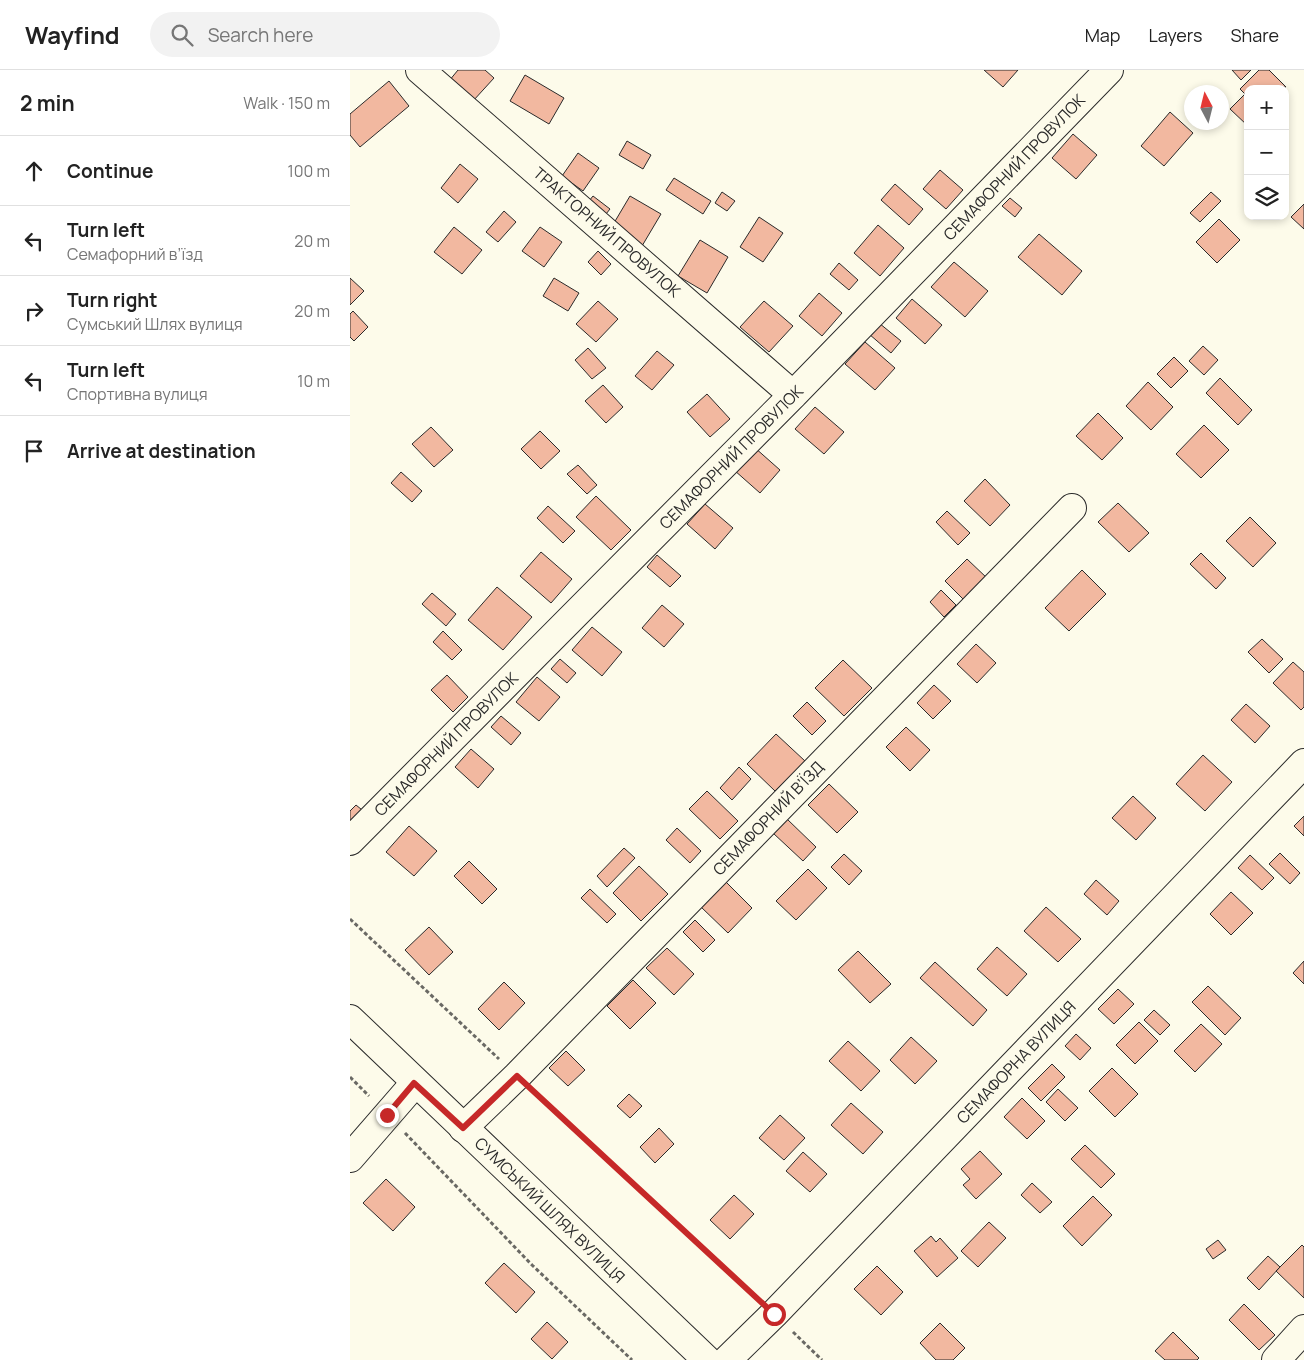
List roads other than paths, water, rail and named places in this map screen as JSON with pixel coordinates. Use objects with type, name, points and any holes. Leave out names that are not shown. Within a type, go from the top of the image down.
[{"type":"street","name":"ТРАКТОРНИЙ ПРОВУЛОК","points":[[420,70],[793,395]]},
{"type":"street","name":"СЕМАФОРНИЙ ПРОВУЛОК","points":[[350,841],[793,395],[1109,70]]},
{"type":"street","name":"СЕМАФОРНИЙ В’ЇЗД","points":[[463,1128],[517,1076],[1072,508]]},
{"type":"street","name":"СЕМАФОРНА ВУЛИЦЯ","points":[[727,1360],[774,1314],[1304,763]]},
{"type":"street","name":"СУМСЬКИЙ ШЛЯХ ВУЛИЦЯ","points":[[350,1019],[414,1083],[707,1360]]},
{"type":"street","points":[[350,1158],[414,1083]]},
{"type":"street","points":[[1276,1360],[1304,1329]]}]
